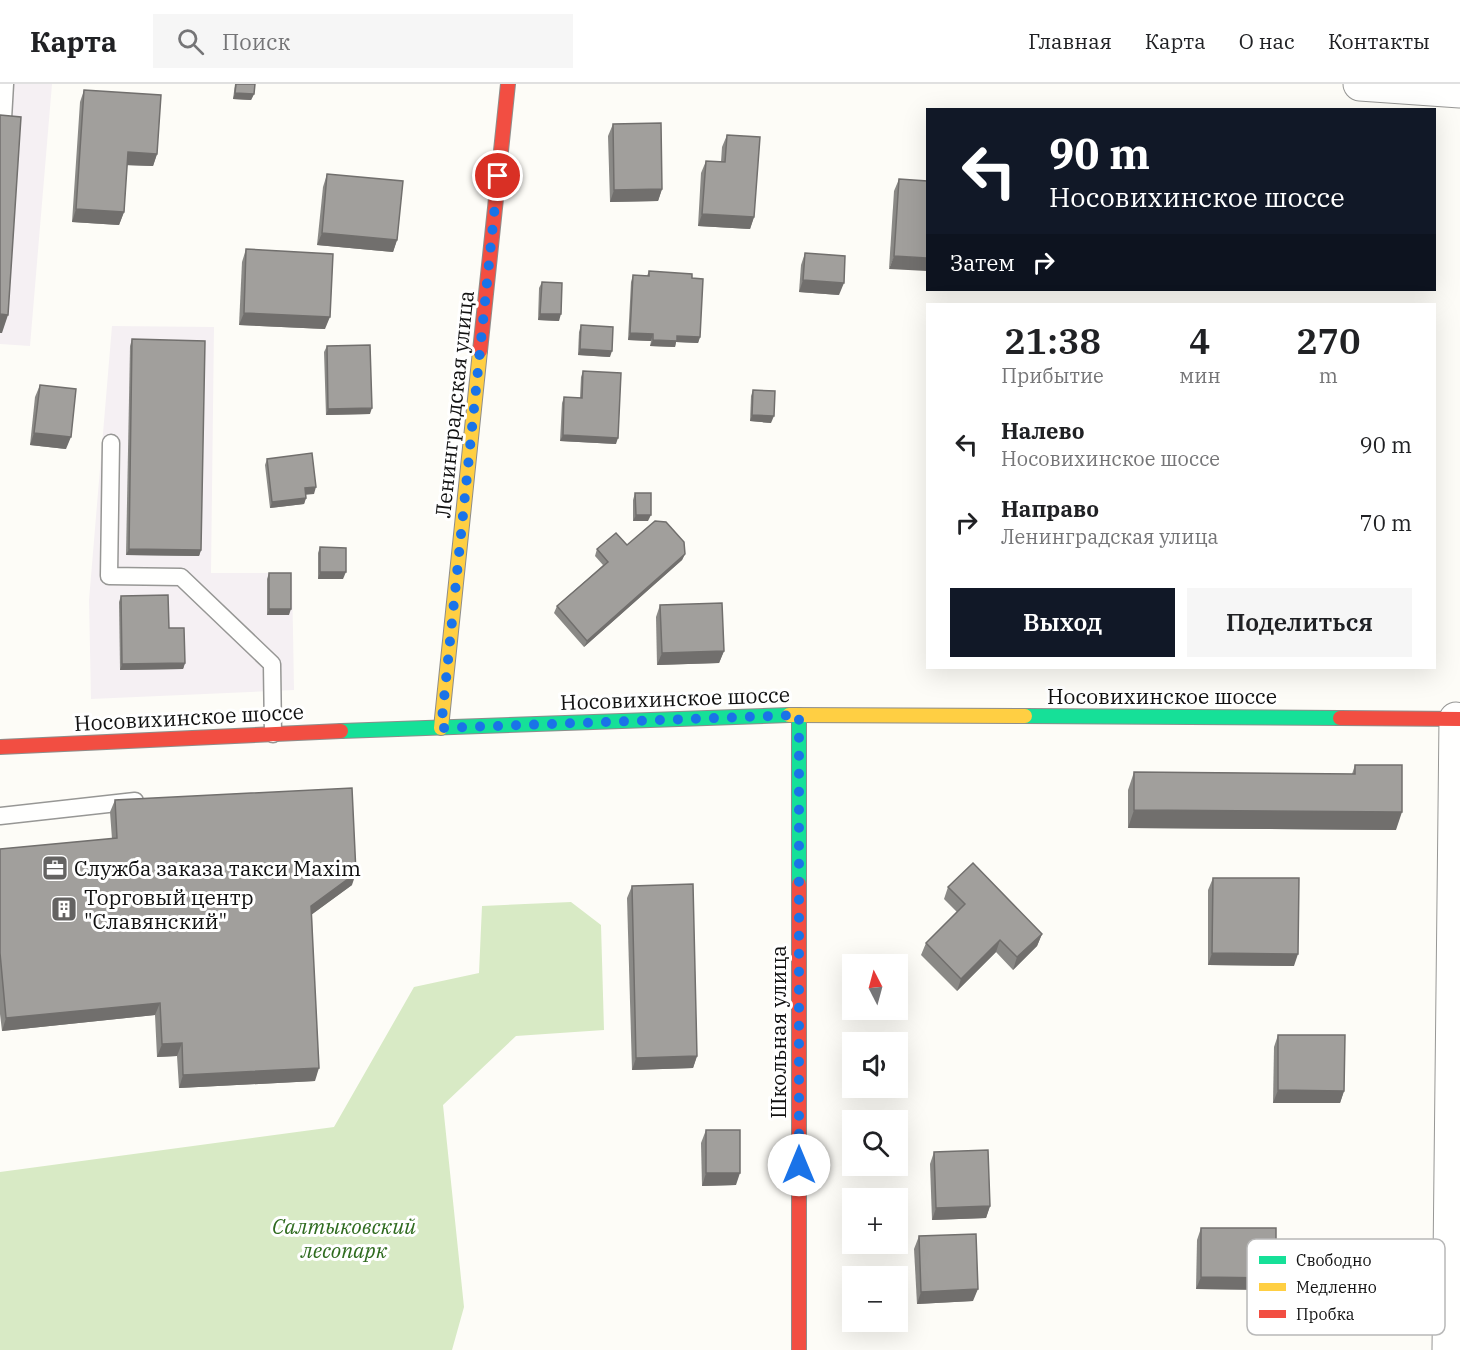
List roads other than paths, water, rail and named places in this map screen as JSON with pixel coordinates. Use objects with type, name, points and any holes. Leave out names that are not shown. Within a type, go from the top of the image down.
[{"type":"main road","name":"Ленинградская улица","points":[[441,728],[508,84]]},
{"type":"main road","name":"Носовихинское шоссе","points":[[0,747],[273,734],[799,715],[1458,719]]},
{"type":"main road","name":"Школьная улица","points":[[799,715],[799,1350]]},
{"type":"street","points":[[1360,84],[1460,91]]},
{"type":"street","points":[[1449,1350],[1458,719]]},
{"type":"lane","points":[[3,120],[5,84]]},
{"type":"lane","points":[[111,443],[110,576],[181,577],[272,664],[273,734]]},
{"type":"lane","points":[[0,816],[154,799]]},
{"type":"place","name":"Служба заказа такси Maxim","points":[[55,868]]},
{"type":"place","name":"Торговый центр \"Славянский\"","points":[[64,909]]},
{"type":"park label","name":"Салтыковский лесопарк","points":[[344,1238]]}]
